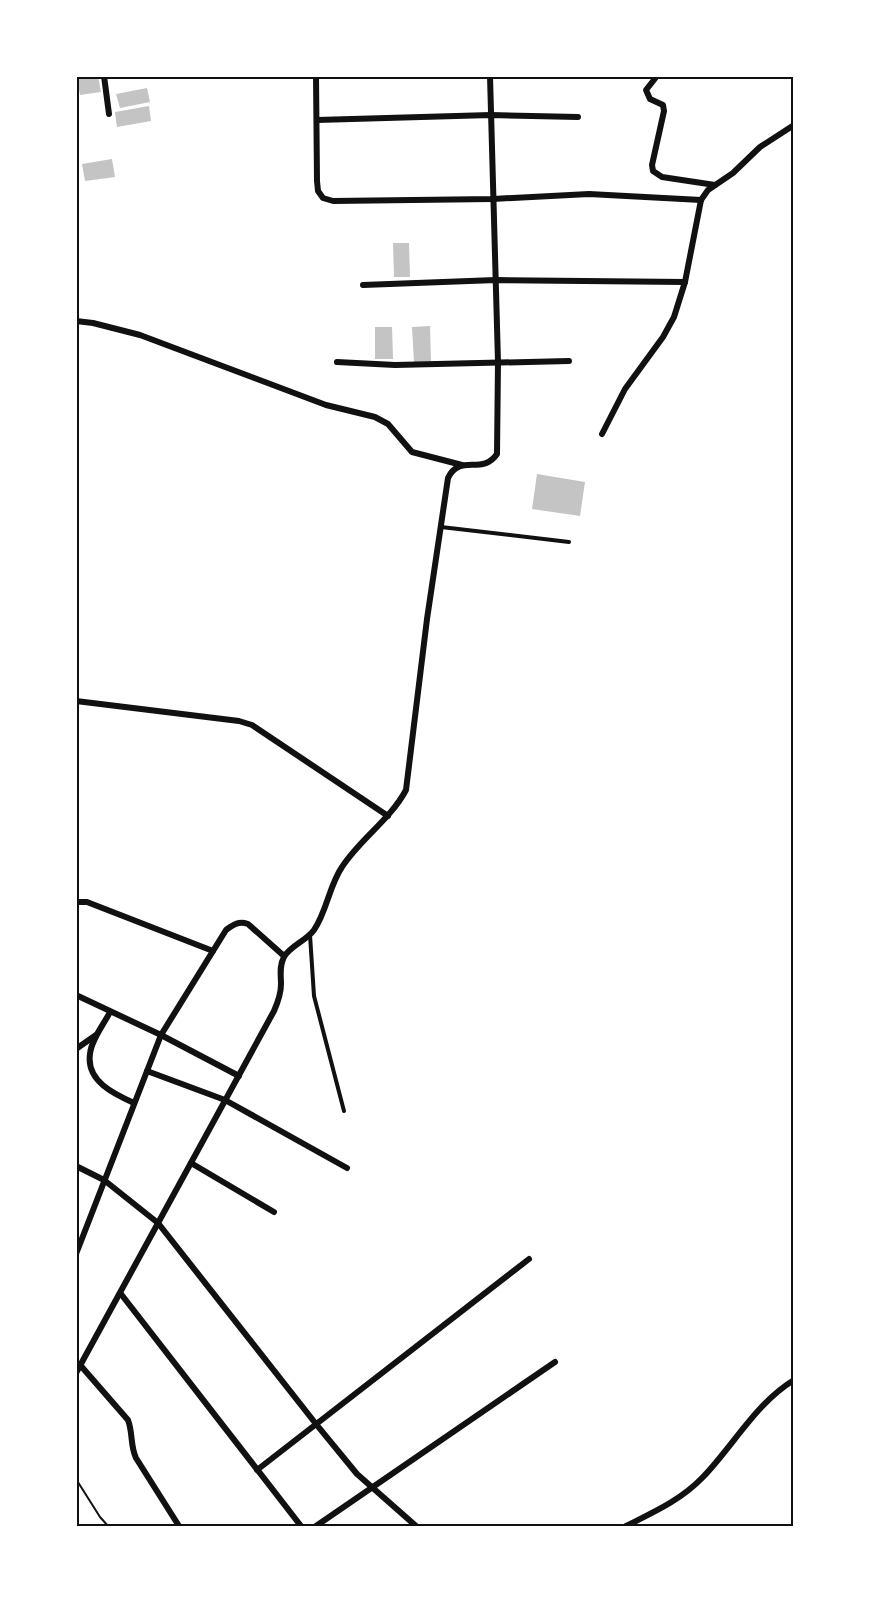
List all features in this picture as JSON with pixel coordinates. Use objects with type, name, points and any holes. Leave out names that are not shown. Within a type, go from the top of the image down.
[{"type":"street","points":[[104,76],[109,114]]},
{"type":"street","points":[[316,76],[317,181],[318,191],[323,198],[333,201],[493,199],[589,194],[701,200]]},
{"type":"street","points":[[76,321],[140,335],[326,405],[375,417],[388,424],[412,452],[462,465],[483,466],[493,461],[497,454],[498,362],[490,76]]},
{"type":"street","points":[[657,76],[646,90],[650,99],[663,105],[664,111],[652,165],[653,171],[662,177],[715,185]]},
{"type":"street","points":[[317,120],[491,115],[578,117]]},
{"type":"street","points":[[602,434],[625,389],[674,318],[685,282],[701,200],[708,190],[733,173],[760,147],[794,125]]},
{"type":"street","points":[[363,285],[496,280],[685,282]]},
{"type":"street","points":[[337,362],[395,365],[569,361]]},
{"type":"street","points":[[76,1373],[121,1294],[279,999],[280,973],[287,953],[310,935],[316,927],[335,878],[343,864],[399,804],[406,790],[448,478],[452,470],[462,465]]},
{"type":"street","points":[[76,701],[239,721],[252,725],[265,731],[388,816]]},
{"type":"street","points":[[76,902],[87,902],[213,951]]},
{"type":"street","points":[[76,1254],[161,1035],[226,930],[233,924],[242,922],[287,953]]},
{"type":"street","points":[[76,995],[161,1035],[239,1076]]},
{"type":"street","points":[[111,1012],[90,1054],[93,1072],[110,1092],[134,1103]]},
{"type":"street","points":[[76,1049],[99,1033]]},
{"type":"street","points":[[147,1071],[225,1101],[347,1168]]},
{"type":"street","points":[[191,1163],[274,1212]]},
{"type":"street","points":[[76,1166],[104,1180],[158,1223],[316,1425],[371,1488],[416,1527]]},
{"type":"street","points":[[257,1470],[529,1259]]},
{"type":"street","points":[[121,1294],[301,1527]]},
{"type":"street","points":[[316,1527],[555,1362]]},
{"type":"street","points":[[81,1365],[128,1420],[131,1427],[131,1447],[136,1458],[179,1527]]},
{"type":"street","points":[[626,1527],[672,1503],[688,1491],[714,1465],[772,1397],[794,1380]]},
{"type":"lane","points":[[441,526],[569,542]]},
{"type":"lane","points":[[310,935],[314,996],[344,1111]]},
{"type":"path","points":[[76,1479],[108,1527]]},
{"type":"building","points":[[98,76],[101,92],[80,95],[77,77]]},
{"type":"building","points":[[147,88],[150,102],[120,108],[116,94]]},
{"type":"building","points":[[149,106],[151,121],[117,127],[115,112]]},
{"type":"building","points":[[112,159],[115,177],[85,181],[82,164]]},
{"type":"building","points":[[393,243],[409,243],[410,277],[394,277]]},
{"type":"building","points":[[430,326],[431,362],[414,362],[412,327]]},
{"type":"building","points":[[375,327],[392,327],[393,359],[375,359]]},
{"type":"building","points":[[537,474],[585,482],[580,516],[532,509]]}]
